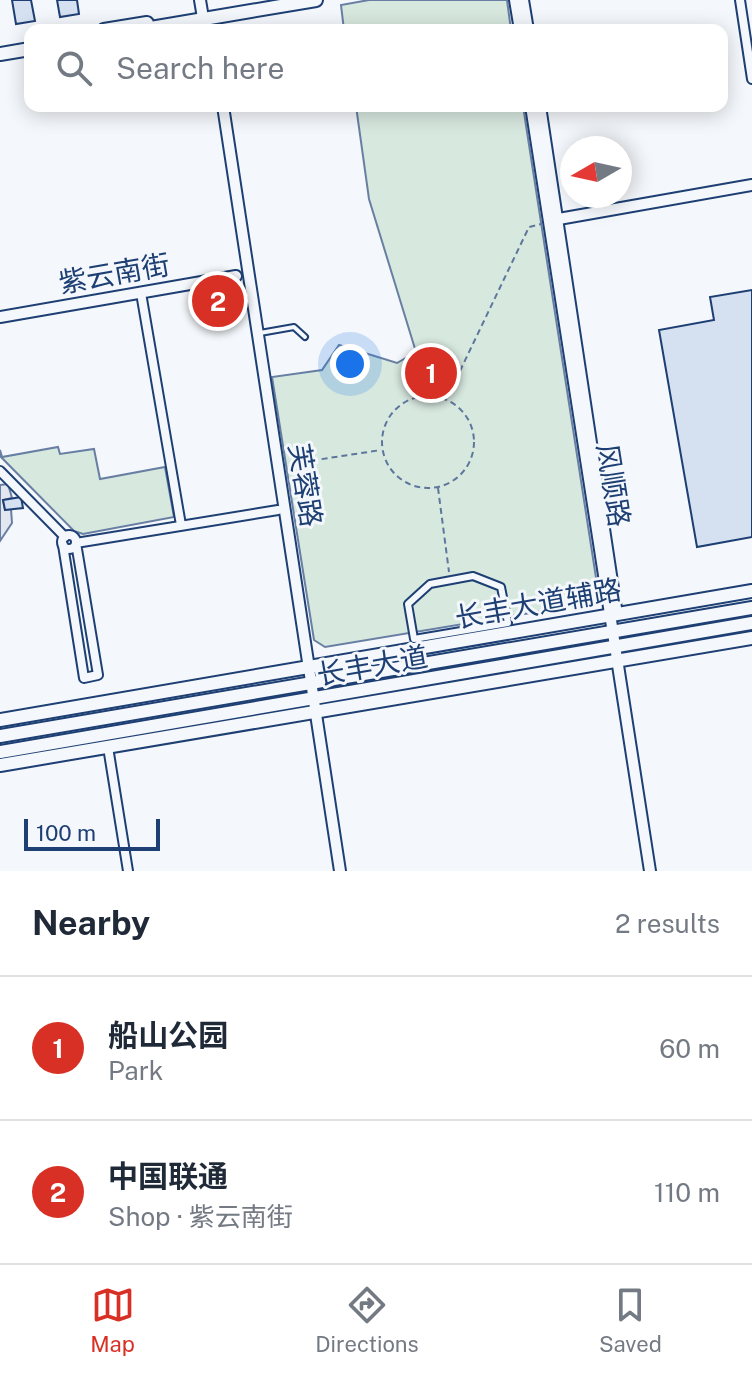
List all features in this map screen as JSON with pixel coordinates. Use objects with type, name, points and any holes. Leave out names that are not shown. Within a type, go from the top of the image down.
[{"type":"main road","points":[[166,24],[280,0]]},
{"type":"main road","points":[[145,24],[316,0]]},
{"type":"main road","points":[[0,51],[24,47]]},
{"type":"main road","name":"长丰大道辅路","points":[[0,720],[752,591]]},
{"type":"main road","name":"长丰大道","points":[[0,736],[752,608]]},
{"type":"main road","name":"长丰大道","points":[[0,752],[107,740],[312,706],[620,653],[752,623]]},
{"type":"main road","points":[[620,653],[752,638]]},
{"type":"main road","points":[[0,765],[107,740]]},
{"type":"street","points":[[515,0],[519,24]]},
{"type":"street","points":[[523,0],[527,24]]},
{"type":"street","points":[[740,0],[752,79]]},
{"type":"street","name":"芙蓉路","points":[[217,112],[306,668]]},
{"type":"street","name":"芙蓉路","points":[[224,112],[281,481],[308,683],[340,871]]},
{"type":"street","name":"风顺路","points":[[532,112],[554,221]]},
{"type":"street","name":"风顺路","points":[[541,112],[554,221],[616,631],[657,871]]},
{"type":"street","points":[[554,221],[752,187]]},
{"type":"street","name":"紫云南街","points":[[0,317],[236,276]]},
{"type":"street","points":[[141,293],[181,525]]},
{"type":"street","points":[[1,473],[70,549],[76,543],[278,508]]},
{"type":"street","points":[[64,541],[84,678],[98,675],[76,543]]},
{"type":"street","points":[[473,576],[501,587],[508,623],[414,639],[408,604],[430,584],[450,578],[473,576]]},
{"type":"street","name":"风顺路","points":[[620,653],[650,871]]},
{"type":"street","name":"芙蓉路","points":[[312,706],[333,871]]},
{"type":"street","points":[[107,740],[128,871]]},
{"type":"lane","points":[[258,333],[294,327],[305,337]]},
{"type":"path","points":[[446,399],[529,227],[554,221]]},
{"type":"path","points":[[431,395],[446,399],[470,420],[474,451],[468,467],[456,480],[438,488],[407,483],[391,469],[383,449],[382,436],[394,411],[411,399],[431,395]]},
{"type":"path","points":[[276,453],[301,449],[311,451],[316,460],[313,472],[281,481]]},
{"type":"path","points":[[316,460],[383,449]]},
{"type":"path","points":[[438,488],[450,578]]},
{"type":"shaded area","points":[[369,0],[507,0],[510,24],[343,24],[341,5]]},
{"type":"shaded area","points":[[357,112],[524,112],[599,597],[596,602],[325,647],[314,640],[272,377],[322,370],[339,345],[397,363],[416,352],[369,199]]},
{"type":"shaded area","points":[[58,447],[60,454],[94,449],[100,479],[165,467],[174,517],[83,534],[74,531],[0,456],[0,450],[2,457]]},
{"type":"shaded area","points":[[8,484],[12,498],[3,500],[5,510],[11,509],[12,523],[0,541],[0,485]]},
{"type":"building","points":[[12,0],[31,0],[35,21],[16,24]]},
{"type":"building","points":[[57,0],[77,0],[79,14],[60,17]]},
{"type":"building","points":[[752,290],[752,537],[697,547],[659,330],[714,320],[710,297]]},
{"type":"building","points":[[21,497],[23,508],[5,510],[3,500]]},
{"type":"place","name":"中国联通","points":[[218,301]]},
{"type":"place","name":"船山公园","points":[[431,373]]}]
